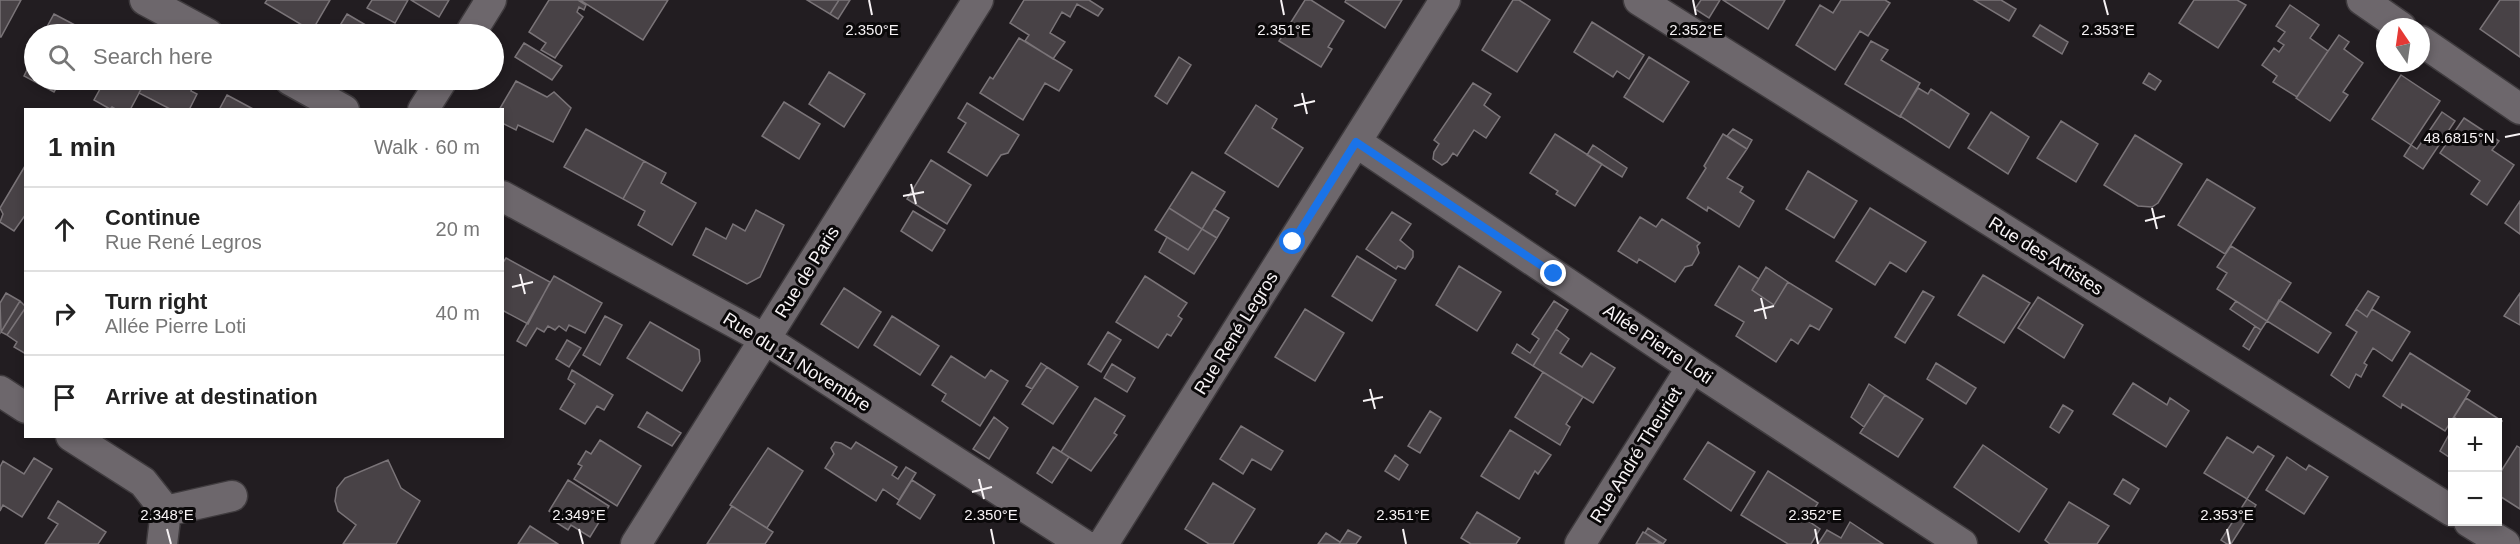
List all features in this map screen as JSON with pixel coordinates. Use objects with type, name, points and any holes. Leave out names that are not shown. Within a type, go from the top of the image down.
[{"type":"street","points":[[146,0],[190,24]]},
{"type":"street","points":[[476,24],[491,0]]},
{"type":"street","name":"Rue de Paris","points":[[636,544],[978,0]]},
{"type":"street","name":"Rue René Legros","points":[[1103,544],[1445,0]]},
{"type":"street","name":"Rue des Artistes","points":[[1639,0],[2448,508]]},
{"type":"street","points":[[2362,0],[2388,18]]},
{"type":"street","points":[[2430,47],[2520,109]]},
{"type":"street","points":[[308,90],[340,108]]},
{"type":"street","points":[[424,108],[436,90]]},
{"type":"street","name":"Allée Pierre Loti","points":[[1356,142],[1956,542]]},
{"type":"street","name":"Rue du 11 Novembre","points":[[504,197],[765,339],[1083,544]]},
{"type":"street","name":"Rue André Theuriet","points":[[1580,544],[1692,367]]},
{"type":"street","points":[[0,392],[24,407]]},
{"type":"street","points":[[74,438],[143,482],[166,511],[162,544]]},
{"type":"street","points":[[166,511],[232,495]]},
{"type":"street","points":[[2476,526],[2505,544]]},
{"type":"building","points":[[0,0],[21,0],[1,37],[0,37]]},
{"type":"building","points":[[267,0],[330,0],[316,24],[300,24],[265,3]]},
{"type":"building","points":[[372,0],[408,0],[395,23],[367,8]]},
{"type":"building","points":[[411,0],[449,0],[439,17]]},
{"type":"building","points":[[549,0],[578,0],[586,5],[584,10],[579,7],[577,12],[583,17],[555,58],[541,50],[546,43],[529,32]]},
{"type":"building","points":[[580,0],[668,0],[643,40]]},
{"type":"building","points":[[807,0],[839,0],[830,14]]},
{"type":"building","points":[[839,0],[850,0],[838,19],[830,14]]},
{"type":"building","points":[[1024,0],[1089,0],[1103,9],[1098,16],[1077,4],[1070,17],[1062,12],[1050,33],[1065,42],[1053,59],[1025,41],[1029,35],[1010,23]]},
{"type":"building","points":[[1305,0],[1311,0],[1344,21],[1328,47],[1332,49],[1321,67],[1279,41]]},
{"type":"building","points":[[1346,0],[1402,0],[1385,28],[1345,2]]},
{"type":"building","points":[[1513,0],[1519,0],[1550,20],[1517,72],[1482,50]]},
{"type":"building","points":[[1701,0],[1720,0],[1709,18],[1695,9]]},
{"type":"building","points":[[1723,0],[1785,0],[1768,29]]},
{"type":"building","points":[[1841,0],[1885,0],[1890,3],[1868,36],[1860,31],[1835,70],[1796,45],[1820,5],[1833,13]]},
{"type":"building","points":[[1974,0],[2001,0],[2016,9],[2009,21]]},
{"type":"building","points":[[2194,0],[2237,0],[2246,5],[2218,48],[2179,23]]},
{"type":"building","points":[[2500,0],[2520,0],[2520,57],[2480,29]]},
{"type":"building","points":[[2290,5],[2319,25],[2310,38],[2328,51],[2297,97],[2273,82],[2277,76],[2262,65],[2274,48],[2279,52],[2284,45],[2278,41],[2285,32],[2276,26]]},
{"type":"building","points":[[54,14],[73,24],[48,24]]},
{"type":"building","points":[[347,14],[364,24],[341,24]]},
{"type":"building","points":[[1592,22],[1644,55],[1629,79],[1617,71],[1613,77],[1574,52]]},
{"type":"building","points":[[2040,25],[2068,42],[2062,54],[2033,36]]},
{"type":"building","points":[[2339,35],[2349,42],[2344,49],[2363,63],[2343,92],[2348,95],[2330,121],[2296,98]]},
{"type":"building","points":[[1019,38],[1072,70],[1059,91],[1045,83],[1023,120],[980,93],[990,77],[993,79]]},
{"type":"building","points":[[1871,41],[1888,50],[1881,60],[1920,83],[1900,117],[1845,84]]},
{"type":"building","points":[[524,43],[562,66],[552,80],[515,57]]},
{"type":"building","points":[[1179,57],[1191,65],[1167,104],[1155,96]]},
{"type":"building","points":[[1649,57],[1689,82],[1663,122],[1624,97]]},
{"type":"building","points":[[829,72],[865,94],[844,127],[809,104]]},
{"type":"building","points":[[2149,73],[2161,81],[2155,90],[2143,83]]},
{"type":"building","points":[[2401,75],[2440,101],[2411,145],[2372,119]]},
{"type":"building","points":[[516,81],[547,97],[554,92],[571,108],[553,142],[518,125],[516,130],[504,124],[504,108],[500,108]]},
{"type":"building","points":[[1473,83],[1491,94],[1484,105],[1500,117],[1486,138],[1474,130],[1457,156],[1453,153],[1442,165],[1433,159],[1439,144],[1434,140]]},
{"type":"building","points":[[1918,88],[1928,94],[1931,89],[1969,114],[1949,148],[1900,116]]},
{"type":"building","points":[[100,90],[141,90],[131,108],[108,108],[94,100]]},
{"type":"building","points":[[141,90],[192,90],[197,94],[190,108],[168,108],[139,93]]},
{"type":"building","points":[[227,95],[251,108],[220,108]]},
{"type":"building","points":[[784,102],[820,124],[799,159],[762,136]]},
{"type":"building","points":[[967,103],[1019,135],[1008,153],[1001,155],[987,176],[948,152],[966,123],[958,118]]},
{"type":"building","points":[[1256,105],[1277,119],[1272,128],[1303,148],[1278,187],[1225,153]]},
{"type":"building","points":[[1991,112],[2029,137],[2008,174],[1968,148]]},
{"type":"building","points":[[2442,112],[2455,121],[2423,169],[2404,156],[2411,145],[2417,149]]},
{"type":"building","points":[[2464,118],[2499,141],[2492,150],[2514,165],[2487,205],[2471,194],[2480,181],[2440,153]]},
{"type":"building","points":[[2061,121],[2098,144],[2076,182],[2037,158]]},
{"type":"building","points":[[586,129],[644,161],[623,199],[564,167]]},
{"type":"building","points":[[1733,129],[1752,140],[1747,149],[1727,136]]},
{"type":"building","points":[[1555,134],[1602,164],[1575,206],[1556,194],[1558,191],[1530,173]]},
{"type":"building","points":[[1723,134],[1747,149],[1727,178],[1743,187],[1740,192],[1754,201],[1739,227],[1708,207],[1707,211],[1687,198],[1706,168],[1704,166]]},
{"type":"building","points":[[2135,135],[2182,164],[2158,203],[2152,207],[2138,206],[2104,185]]},
{"type":"building","points":[[1593,145],[1627,168],[1622,177],[1587,155]]},
{"type":"building","points":[[931,160],[971,185],[947,224],[907,199]]},
{"type":"building","points":[[644,161],[666,173],[661,183],[696,203],[672,245],[638,225],[645,211],[623,199]]},
{"type":"building","points":[[24,168],[24,217],[14,231],[0,222],[3,214],[0,208]]},
{"type":"building","points":[[1808,171],[1857,201],[1834,238],[1786,209]]},
{"type":"building","points":[[1192,172],[1225,192],[1202,229],[1169,208]]},
{"type":"building","points":[[2207,179],[2255,208],[2225,254],[2178,225]]},
{"type":"building","points":[[2520,201],[2520,234],[2505,223]]},
{"type":"building","points":[[1169,208],[1202,229],[1188,250],[1155,230]]},
{"type":"building","points":[[1870,208],[1926,242],[1906,272],[1890,262],[1875,285],[1836,261]]},
{"type":"building","points":[[1214,209],[1229,218],[1217,238],[1202,229]]},
{"type":"building","points":[[756,210],[784,225],[760,277],[747,284],[693,255],[706,228],[726,239],[733,224],[745,231]]},
{"type":"building","points":[[913,211],[945,230],[932,251],[901,231]]},
{"type":"building","points":[[1392,212],[1411,224],[1400,240],[1413,251],[1413,257],[1405,269],[1398,266],[1396,269],[1366,249]]},
{"type":"building","points":[[1640,217],[1656,227],[1662,219],[1700,243],[1697,246],[1699,253],[1692,265],[1685,267],[1675,282],[1639,259],[1637,263],[1618,251]]},
{"type":"building","points":[[1202,229],[1217,238],[1194,274],[1159,252],[1167,237],[1188,250]]},
{"type":"building","points":[[2231,246],[2291,283],[2267,321],[2217,289],[2227,273],[2217,267]]},
{"type":"building","points":[[1357,256],[1396,280],[1372,321],[1332,296]]},
{"type":"building","points":[[506,258],[550,282],[528,324],[504,311],[504,261]]},
{"type":"building","points":[[1459,266],[1501,292],[1477,331],[1436,305]]},
{"type":"building","points":[[1739,266],[1759,279],[1752,290],[1774,305],[1788,282],[1832,309],[1819,330],[1810,325],[1798,344],[1791,339],[1776,362],[1736,336],[1744,322],[1715,305]]},
{"type":"building","points":[[1766,267],[1788,282],[1774,305],[1752,290]]},
{"type":"building","points":[[1983,275],[2030,303],[2004,343],[1958,315]]},
{"type":"building","points":[[554,276],[602,303],[585,333],[569,325],[566,331],[559,326],[555,330],[548,326],[544,332],[537,328],[526,346],[517,341]]},
{"type":"building","points":[[1145,276],[1187,303],[1178,316],[1182,319],[1171,336],[1167,334],[1158,348],[1116,322]]},
{"type":"building","points":[[844,288],[881,312],[858,348],[821,324]]},
{"type":"building","points":[[1923,291],[1934,297],[1905,343],[1895,337]]},
{"type":"building","points":[[2368,291],[2379,297],[2367,317],[2356,309]]},
{"type":"building","points":[[6,293],[20,301],[1,332],[0,303]]},
{"type":"building","points":[[2520,293],[2520,325],[2504,316]]},
{"type":"building","points":[[2038,297],[2083,325],[2064,358],[2018,328]]},
{"type":"building","points":[[2279,300],[2331,333],[2318,353],[2267,321]]},
{"type":"building","points":[[20,301],[24,305],[24,310],[7,335],[1,332]]},
{"type":"building","points":[[1554,301],[1568,310],[1533,366],[1512,353],[1517,344],[1530,353],[1539,339],[1532,334]]},
{"type":"building","points":[[2236,301],[2267,321],[2261,330],[2230,309]]},
{"type":"building","points":[[1305,309],[1344,333],[1315,381],[1275,357]]},
{"type":"building","points":[[2356,309],[2367,317],[2372,309],[2410,332],[2392,361],[2373,348],[2364,363],[2367,365],[2361,377],[2356,374],[2349,388],[2331,375],[2357,332],[2346,325]]},
{"type":"building","points":[[24,310],[24,353],[14,347],[17,342],[7,335]]},
{"type":"building","points":[[605,316],[622,325],[600,365],[583,355]]},
{"type":"building","points":[[892,316],[939,346],[920,375],[874,345]]},
{"type":"building","points":[[650,322],[699,350],[700,361],[682,391],[627,358]]},
{"type":"building","points":[[2255,326],[2261,330],[2249,350],[2243,346]]},
{"type":"building","points":[[1556,329],[1569,339],[1560,353],[1582,367],[1591,353],[1615,368],[1593,403],[1533,366]]},
{"type":"building","points":[[1108,332],[1121,340],[1101,372],[1088,364]]},
{"type":"building","points":[[567,340],[581,348],[569,367],[556,359]]},
{"type":"building","points":[[2410,353],[2470,391],[2453,418],[2448,418],[2448,426],[2445,431],[2402,404],[2401,408],[2383,396]]},
{"type":"building","points":[[951,356],[985,378],[991,370],[1008,381],[980,426],[942,401],[946,394],[932,385]]},
{"type":"building","points":[[1041,363],[1047,367],[1032,389],[1026,386]]},
{"type":"building","points":[[1936,363],[1976,388],[1966,404],[1927,379]]},
{"type":"building","points":[[1112,364],[1135,378],[1127,392],[1104,378]]},
{"type":"building","points":[[1047,367],[1078,387],[1053,424],[1022,404]]},
{"type":"building","points":[[572,370],[613,395],[604,410],[597,406],[585,424],[560,409],[575,384],[568,379]]},
{"type":"building","points":[[1543,372],[1583,397],[1566,424],[1570,427],[1560,445],[1515,417]]},
{"type":"building","points":[[2133,383],[2167,405],[2170,398],[2189,411],[2166,447],[2113,414]]},
{"type":"building","points":[[1869,384],[1885,395],[1864,427],[1851,417]]},
{"type":"building","points":[[1885,395],[1923,419],[1898,457],[1860,433]]},
{"type":"building","points":[[1095,398],[1125,416],[1114,433],[1117,435],[1091,471],[1061,452]]},
{"type":"building","points":[[2466,398],[2497,418],[2455,418]]},
{"type":"building","points":[[2063,405],[2073,411],[2059,433],[2050,427]]},
{"type":"building","points":[[1430,411],[1441,418],[1420,453],[1408,446]]},
{"type":"building","points":[[647,412],[681,433],[672,446],[638,427]]},
{"type":"building","points":[[994,417],[1008,428],[989,459],[973,449]]},
{"type":"building","points":[[1241,426],[1283,451],[1271,470],[1252,459],[1243,474],[1220,459]]},
{"type":"building","points":[[1510,430],[1551,455],[1538,474],[1535,471],[1519,499],[1481,476]]},
{"type":"building","points":[[2448,436],[2448,456],[2440,451]]},
{"type":"building","points":[[2227,437],[2253,453],[2258,446],[2274,456],[2247,499],[2204,473]]},
{"type":"building","points":[[600,440],[641,466],[617,506],[574,479],[582,466],[578,464],[586,451],[591,454]]},
{"type":"building","points":[[835,442],[851,449],[856,442],[897,467],[892,475],[898,479],[906,467],[916,473],[899,500],[883,489],[876,501],[825,468],[834,454],[831,448]]},
{"type":"building","points":[[1708,442],[1755,472],[1731,511],[1684,479]]},
{"type":"building","points":[[1983,445],[2047,489],[2019,532],[1954,487]]},
{"type":"building","points":[[2517,446],[2520,448],[2520,509],[2502,498],[2502,470]]},
{"type":"building","points":[[1053,447],[1069,457],[1052,483],[1037,473]]},
{"type":"building","points":[[768,448],[803,471],[767,528],[730,505]]},
{"type":"building","points":[[1395,455],[1408,465],[1399,480],[1385,471]]},
{"type":"building","points":[[2287,457],[2306,470],[2309,465],[2328,477],[2304,514],[2266,490]]},
{"type":"building","points":[[34,458],[52,469],[22,517],[3,505],[0,511],[0,467],[3,461],[24,474]]},
{"type":"building","points":[[388,460],[401,488],[420,501],[396,544],[343,544],[356,525],[338,511],[335,501],[337,488],[345,478]]},
{"type":"building","points":[[1768,471],[1818,503],[1807,520],[1820,529],[1811,544],[1788,544],[1741,515]]},
{"type":"building","points":[[2123,479],[2139,489],[2130,504],[2114,494]]},
{"type":"building","points":[[568,480],[609,506],[590,537],[571,525],[568,530],[554,521],[557,516],[549,511]]},
{"type":"building","points":[[912,480],[935,495],[920,519],[897,504]]},
{"type":"building","points":[[1213,483],[1255,509],[1233,544],[1209,544],[1185,529]]},
{"type":"building","points":[[2247,499],[2256,505],[2231,544],[2227,544],[2221,540]]},
{"type":"building","points":[[58,501],[106,532],[98,544],[45,544],[58,524],[48,518]]},
{"type":"building","points":[[2069,502],[2109,526],[2097,544],[2050,544],[2045,540]]},
{"type":"building","points":[[732,506],[773,532],[765,544],[707,544]]},
{"type":"building","points":[[1477,512],[1520,538],[1516,544],[1471,544],[1461,538]]},
{"type":"building","points":[[1850,522],[1883,544],[1818,544],[1827,530],[1841,538]]},
{"type":"building","points":[[530,526],[558,544],[518,544]]},
{"type":"building","points":[[1648,528],[1666,540],[1663,544],[1645,533]]},
{"type":"building","points":[[1348,530],[1361,537],[1356,544],[1339,544]]},
{"type":"building","points":[[1643,532],[1645,533],[1661,544],[1636,544]]},
{"type":"building","points":[[1326,533],[1340,542],[1339,544],[1318,544]]},
{"type":"route","points":[[1293,242],[1356,142],[1554,274]]}]
